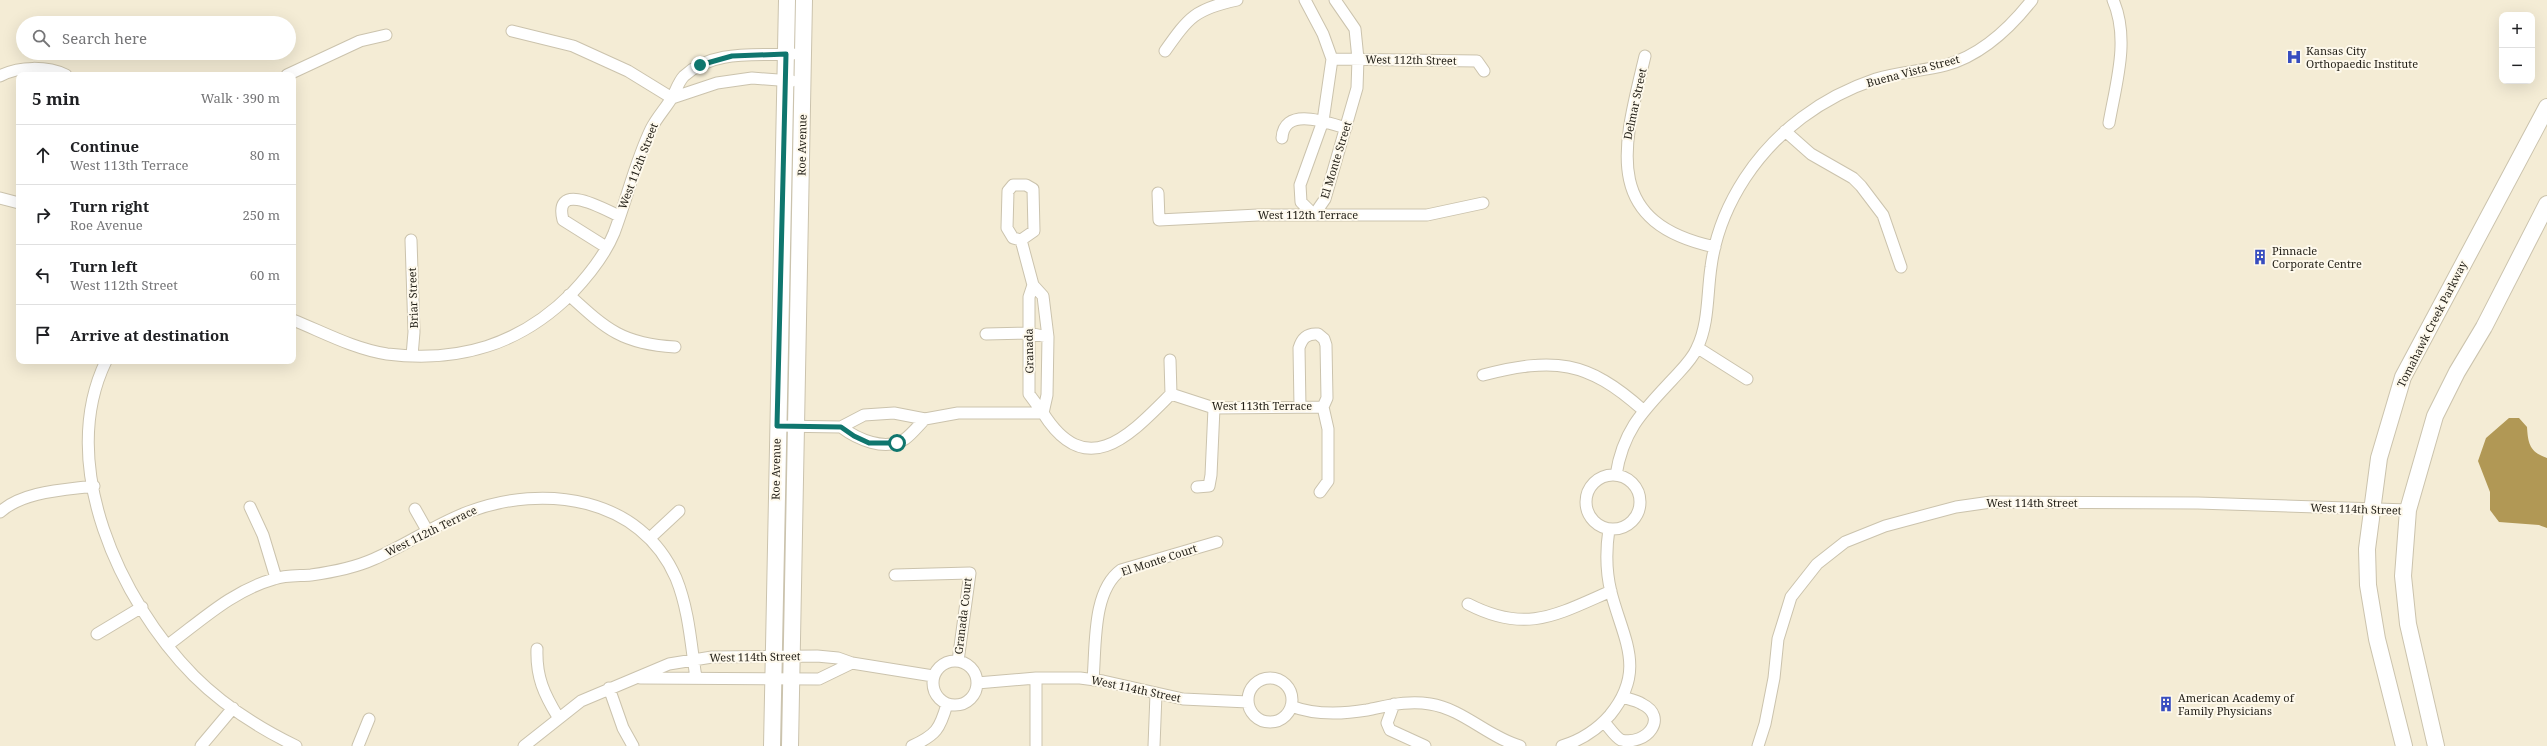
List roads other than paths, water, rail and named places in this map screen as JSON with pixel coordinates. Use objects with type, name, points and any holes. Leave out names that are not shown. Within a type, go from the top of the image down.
[{"type":"main road","name":"Roe Avenue","points":[[772,746],[777,426],[787,0]]},
{"type":"main road","name":"Roe Avenue","points":[[790,746],[794,427],[804,0]]},
{"type":"main road","name":"Tomahawk Creek Parkway","points":[[2404,746],[2376,639],[2368,586],[2367,549],[2370,510],[2379,458],[2403,377],[2547,107]]},
{"type":"main road","points":[[2436,746],[2408,624],[2403,576],[2408,510],[2435,416],[2457,372],[2484,327],[2547,204]]},
{"type":"street","points":[[1165,51],[1187,20],[1213,5],[1237,0]]},
{"type":"street","name":"El Monte Street","points":[[1305,0],[1323,34],[1332,59],[1323,121],[1300,185],[1301,202],[1314,215],[1325,199],[1356,88],[1358,59],[1356,29],[1334,0]]},
{"type":"street","name":"Buena Vista Street","points":[[1616,475],[1627,434],[1643,410],[1687,363],[1698,348],[1705,320],[1715,247],[1728,210],[1744,180],[1766,151],[1785,132],[1820,104],[1838,94],[1892,75],[1947,65],[1977,51],[2005,30],[2032,0]]},
{"type":"street","points":[[2109,123],[2120,64],[2122,38],[2121,22],[2113,0]]},
{"type":"street","points":[[512,31],[573,46],[628,71],[672,98],[717,83],[752,78],[803,81]]},
{"type":"street","points":[[293,72],[360,41],[386,35]]},
{"type":"street","name":"West 112th Street","points":[[296,321],[366,349],[412,356],[433,357],[465,352],[516,337],[553,311],[582,282],[606,247],[619,216],[650,130],[660,112],[672,98],[683,77],[700,65],[737,56],[803,53]]},
{"type":"street","name":"Delmar Street","points":[[1645,56],[1629,122],[1625,151],[1626,163],[1634,194],[1656,222],[1670,232],[1687,240],[1715,247]]},
{"type":"street","name":"West 112th Street","points":[[1332,59],[1477,61],[1484,72]]},
{"type":"street","points":[[0,76],[20,69],[36,68],[53,72]]},
{"type":"street","points":[[1282,138],[1283,128],[1291,121],[1323,121],[1346,128]]},
{"type":"street","points":[[1785,132],[1811,154],[1853,178],[1861,186],[1883,215],[1901,267]]},
{"type":"street","points":[[1013,185],[1026,185],[1032,189],[1034,231],[1021,240],[1013,238],[1007,228],[1008,191],[1013,185]]},
{"type":"street","name":"West 112th Terrace","points":[[1158,194],[1159,220],[1258,215],[1427,215],[1483,202]]},
{"type":"street","points":[[0,198],[16,202]]},
{"type":"street","name":"West 112th Street","points":[[606,247],[563,220],[561,212],[563,204],[570,199],[583,199],[619,216]]},
{"type":"street","name":"Briar Street","points":[[411,240],[414,332],[412,356]]},
{"type":"street","points":[[1021,240],[1033,285],[1043,296],[1048,337],[1047,395],[1043,413],[1053,429],[1065,440],[1089,447],[1104,446],[1128,436],[1172,394],[1170,360]]},
{"type":"street","name":"Granada","points":[[1033,285],[1029,297],[1029,394],[1043,413]]},
{"type":"street","points":[[569,295],[614,332],[630,340],[651,345],[675,347]]},
{"type":"street","points":[[986,334],[1028,333],[1048,337]]},
{"type":"street","points":[[1300,407],[1299,348],[1301,340],[1312,334],[1324,338],[1326,346],[1327,398],[1322,407],[1328,429],[1328,481],[1320,492]]},
{"type":"street","points":[[1698,348],[1747,379]]},
{"type":"street","points":[[105,364],[95,390],[89,416],[89,455],[104,531],[113,554],[142,607],[168,645],[193,675],[233,708],[262,729],[296,746]]},
{"type":"street","points":[[1483,375],[1536,364],[1588,371],[1612,385],[1643,410]]},
{"type":"street","name":"West 113th Terrace","points":[[1172,394],[1214,408],[1322,407]]},
{"type":"street","points":[[1198,487],[1208,486],[1211,475],[1214,408]]},
{"type":"street","points":[[777,426],[841,427],[864,415],[894,413],[925,419],[958,413],[1043,413]]},
{"type":"street","points":[[841,427],[854,436],[869,443],[897,443],[906,438],[925,419]]},
{"type":"street","points":[[1610,474],[1616,475],[1628,478],[1635,484],[1641,502],[1639,511],[1627,525],[1609,529],[1601,526],[1592,518],[1586,506],[1586,498],[1589,489],[1597,480],[1610,474]]},
{"type":"street","points":[[0,512],[27,498],[50,492],[94,486]]},
{"type":"street","name":"West 112th Terrace","points":[[168,645],[232,596],[276,578],[352,567],[374,559],[469,512],[498,502],[546,497],[568,498],[590,503],[629,521],[650,538],[676,579],[688,620],[696,678]]},
{"type":"street","name":"West 114th Street","points":[[1758,746],[1766,724],[1773,686],[1778,639],[1791,596],[1817,564],[1845,542],[1879,528],[1956,507],[1992,502],[2198,503],[2370,510],[2408,510]]},
{"type":"street","points":[[250,507],[263,534],[276,578]]},
{"type":"street","points":[[415,509],[428,532]]},
{"type":"street","points":[[650,538],[679,511]]},
{"type":"street","points":[[1562,746],[1588,734],[1604,722],[1615,709],[1622,697],[1629,675],[1629,653],[1625,632],[1611,591],[1608,549],[1609,529]]},
{"type":"street","name":"El Monte Court","points":[[1093,680],[1100,603],[1106,586],[1114,576],[1121,570],[1217,542]]},
{"type":"street","name":"Granada Court","points":[[895,575],[970,573],[958,661]]},
{"type":"street","points":[[1468,604],[1498,617],[1520,621],[1554,615],[1611,591]]},
{"type":"street","points":[[97,634],[142,607]]},
{"type":"street","points":[[537,649],[538,678],[541,688],[558,717]]},
{"type":"street","name":"West 114th Street","points":[[524,746],[558,717],[581,701],[669,664],[712,657],[791,656],[838,658],[852,663],[934,676]]},
{"type":"street","points":[[958,661],[971,668],[977,683],[975,693],[968,701],[957,705],[947,704],[939,699],[934,690],[934,676],[942,664],[958,661]]},
{"type":"street","name":"West 114th Street","points":[[636,678],[773,680],[819,679],[852,663]]},
{"type":"street","points":[[1270,677],[1278,678],[1289,688],[1292,695],[1291,706],[1280,720],[1266,722],[1254,715],[1248,702],[1248,695],[1256,682],[1270,677]]},
{"type":"street","points":[[1036,678],[1036,746]]},
{"type":"street","name":"West 114th Street","points":[[977,683],[1036,678],[1093,680],[1156,694],[1199,701],[1248,702]]},
{"type":"street","points":[[609,688],[623,728],[633,746]]},
{"type":"street","points":[[1154,746],[1156,694]]},
{"type":"street","points":[[1604,722],[1621,740],[1631,743],[1642,741],[1650,736],[1654,728],[1655,720],[1649,709],[1642,704],[1622,697]]},
{"type":"street","points":[[1291,706],[1305,711],[1337,712],[1365,711],[1410,702],[1441,706],[1462,716],[1493,736],[1520,746]]},
{"type":"street","points":[[912,746],[934,734],[940,725],[947,704]]},
{"type":"street","points":[[1394,704],[1387,723],[1390,730],[1424,746]]},
{"type":"street","points":[[202,746],[233,708]]},
{"type":"street","points":[[358,746],[369,719]]},
{"type":"place","name":"Kansas City Orthopaedic Institute","points":[[2294,57]]},
{"type":"place","name":"Pinnacle Corporate Centre","points":[[2260,257]]},
{"type":"place","name":"American Academy of Family Physicians","points":[[2166,704]]}]
